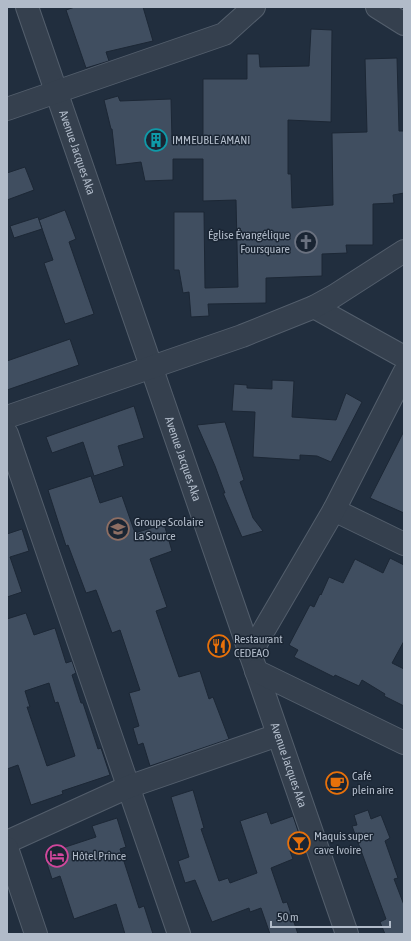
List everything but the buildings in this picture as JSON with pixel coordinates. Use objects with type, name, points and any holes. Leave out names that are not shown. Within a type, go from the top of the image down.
[{"type":"street","name":"Avenue Jacques Aka","points":[[27,7],[347,934]]},
{"type":"street","points":[[7,109],[224,34],[254,7]]},
{"type":"street","points":[[377,7],[404,24]]},
{"type":"street","points":[[7,417],[242,336],[314,307],[334,296],[404,251]]},
{"type":"street","points":[[314,307],[404,357]]},
{"type":"street","points":[[404,373],[334,510],[253,662],[404,743]]},
{"type":"street","points":[[7,434],[179,934]]},
{"type":"street","points":[[334,510],[404,544]]},
{"type":"street","points":[[7,842],[128,787],[278,735]]},
{"type":"street","points":[[7,848],[36,934]]},
{"type":"place","name":"IMMEUBLE AMANI","points":[[156,140]]},
{"type":"place","name":"Église Évangélique Foursquare","points":[[306,242]]},
{"type":"place","name":"Groupe Scolaire La Source","points":[[118,529]]},
{"type":"place","name":"Restaurant CEDEAO","points":[[219,646]]},
{"type":"place","name":"Café plein aire","points":[[337,783]]},
{"type":"place","name":"Maquis super cave Ivoire","points":[[299,843]]},
{"type":"place","name":"Hôtel Prince","points":[[57,856]]}]
